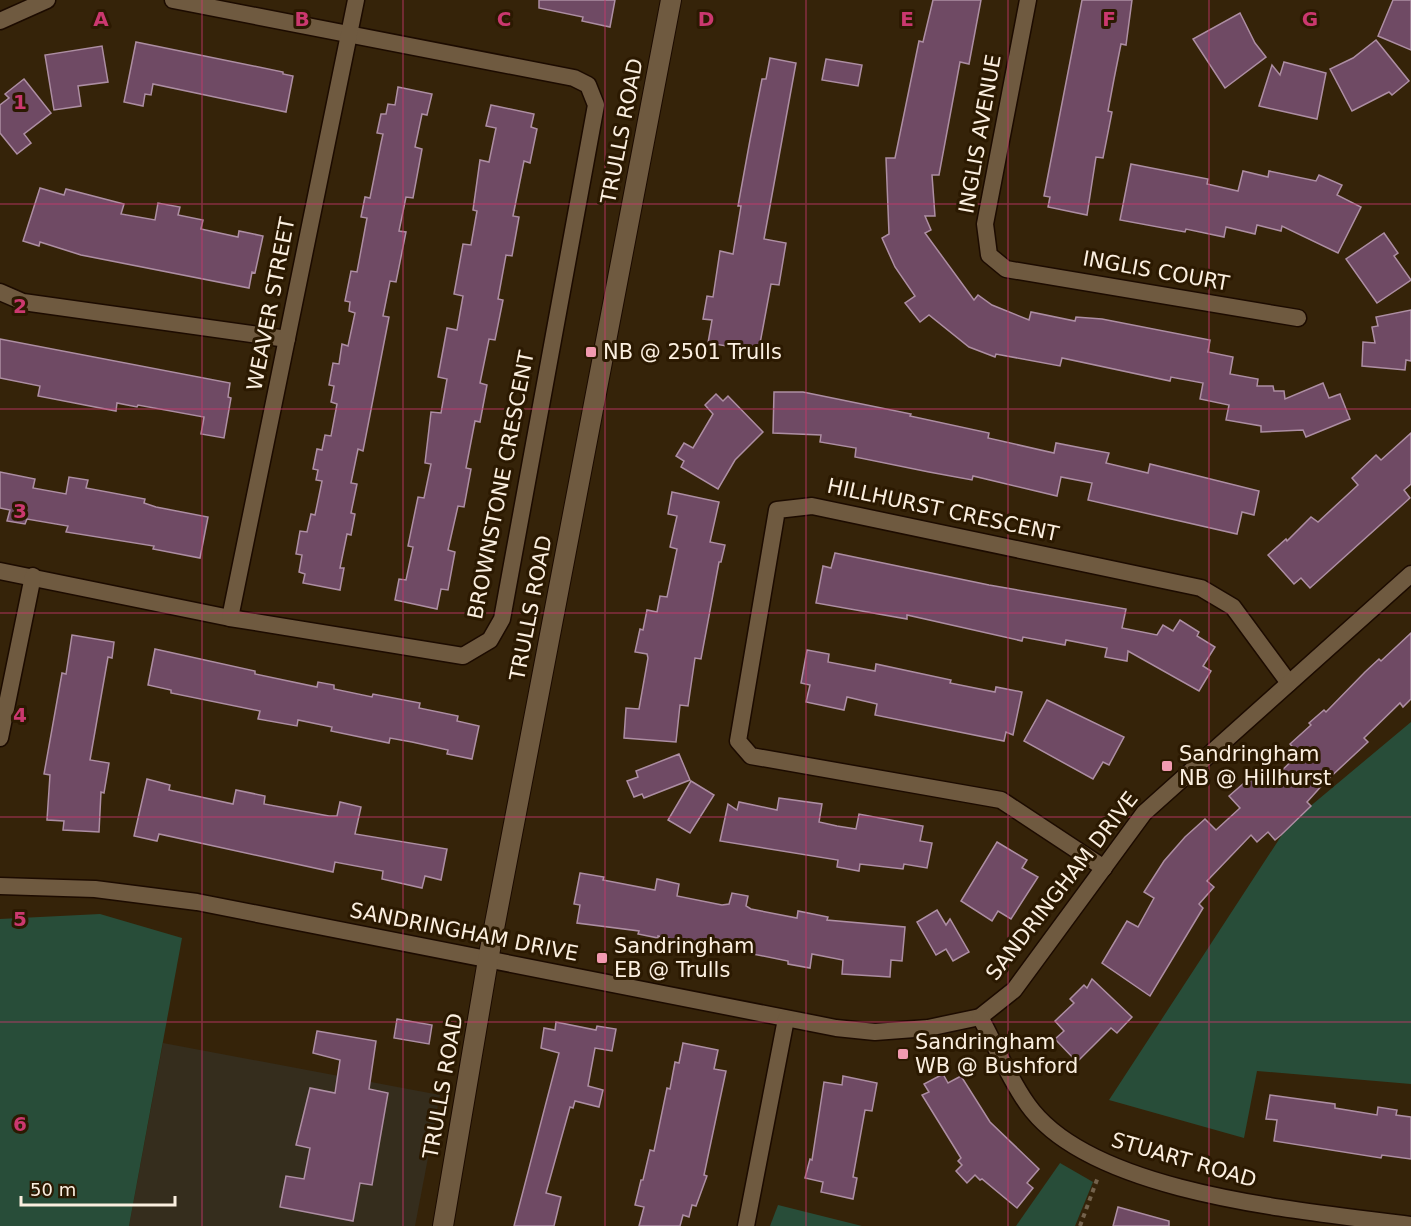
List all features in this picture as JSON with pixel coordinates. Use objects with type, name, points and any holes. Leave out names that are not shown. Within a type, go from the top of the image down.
[{"type":"street","points":[[0,21],[47,0]]},
{"type":"street","name":"BROWNSTONE CRESCENT","points":[[0,571],[230,618],[464,656],[490,640],[502,619],[596,105],[588,85],[574,78],[173,0]]},
{"type":"street","name":"WEAVER STREET","points":[[230,618],[356,0]]},
{"type":"street","name":"TRULLS ROAD","points":[[443,1226],[488,960],[671,0]]},
{"type":"street","name":"INGLIS AVENUE","points":[[1006,269],[989,255],[986,224],[1028,0]]},
{"type":"street","name":"INGLIS COURT","points":[[1006,269],[1298,318]]},
{"type":"street","points":[[0,292],[22,302],[287,339]]},
{"type":"street","name":"HILLHURST CRESCENT","points":[[1104,868],[1001,800],[751,756],[738,741],[777,510],[812,506],[1201,588],[1233,607],[1289,683]]},
{"type":"street","name":"SANDRINGHAM DRIVE","points":[[0,886],[95,890],[197,902],[786,1019],[875,1032],[928,1028],[980,1017],[1014,990],[1144,813],[1411,574]]},
{"type":"street","points":[[0,738],[33,576]]},
{"type":"street","name":"STUART ROAD","points":[[980,1017],[1028,1106],[1064,1142],[1116,1169],[1247,1203],[1411,1225]]},
{"type":"street","points":[[746,1226],[786,1019]]},
{"type":"path","points":[[1080,1226],[1104,1162]]},
{"type":"shaded area","points":[[163,1043],[440,1095],[415,1226],[129,1226]]},
{"type":"green space","points":[[1411,722],[1411,1084],[1257,1071],[1244,1138],[1109,1100],[1289,824]]},
{"type":"green space","points":[[100,914],[182,938],[129,1226],[0,1226],[0,919]]},
{"type":"green space","points":[[1060,1163],[1093,1182],[1075,1226],[1016,1226]]},
{"type":"green space","points":[[778,1205],[862,1226],[770,1226]]},
{"type":"building","points":[[539,0],[615,0],[610,27],[582,21],[583,17],[539,8]]},
{"type":"building","points":[[933,0],[981,0],[969,64],[960,62],[939,175],[932,175],[935,216],[925,216],[931,230],[925,233],[974,300],[978,295],[992,305],[1029,320],[1031,312],[1075,321],[1076,317],[1102,319],[1210,340],[1208,352],[1233,357],[1230,374],[1258,379],[1257,386],[1273,386],[1274,391],[1284,391],[1285,399],[1323,383],[1329,398],[1340,394],[1350,419],[1306,437],[1303,430],[1261,432],[1261,426],[1226,420],[1229,405],[1200,399],[1203,383],[1171,377],[1170,381],[1062,358],[1060,366],[996,354],[995,357],[969,347],[929,315],[920,322],[905,303],[915,296],[895,267],[882,238],[889,234],[886,158],[895,158],[919,41],[923,42]]},
{"type":"building","points":[[1082,0],[1132,0],[1126,45],[1121,44],[1108,111],[1112,112],[1103,158],[1096,157],[1087,215],[1048,207],[1050,197],[1044,196]]},
{"type":"building","points":[[1393,0],[1411,0],[1411,50],[1378,36]]},
{"type":"building","points":[[1240,13],[1255,43],[1266,57],[1225,88],[1193,39]]},
{"type":"building","points":[[1376,40],[1409,81],[1392,95],[1389,92],[1352,111],[1330,69],[1353,58]]},
{"type":"building","points":[[136,42],[293,76],[286,112],[153,84],[151,95],[145,94],[143,106],[124,102]]},
{"type":"building","points":[[102,46],[108,82],[78,86],[81,106],[54,110],[45,55]]},
{"type":"building","points":[[770,58],[796,63],[764,239],[786,243],[779,285],[771,284],[759,349],[708,343],[712,320],[703,319],[707,296],[713,297],[720,251],[733,254],[741,206],[738,206],[750,140],[762,79],[766,79]]},
{"type":"building","points":[[826,59],[862,65],[858,86],[822,80]]},
{"type":"building","points":[[1284,62],[1326,73],[1317,119],[1259,106],[1272,65],[1280,75]]},
{"type":"building","points":[[24,79],[51,113],[24,134],[31,143],[17,154],[0,133],[0,105],[9,98],[5,94]]},
{"type":"building","points":[[398,87],[432,94],[427,115],[422,114],[415,147],[422,149],[413,198],[406,197],[399,231],[406,232],[396,282],[390,281],[383,316],[389,317],[363,451],[358,449],[351,483],[357,484],[351,513],[355,514],[351,535],[347,534],[340,568],[344,568],[340,590],[303,583],[305,574],[299,572],[302,555],[296,554],[300,531],[307,532],[311,514],[315,515],[322,481],[316,480],[318,470],[313,469],[317,449],[322,450],[325,435],[331,436],[337,404],[331,402],[334,386],[329,385],[333,363],[339,364],[342,344],[348,346],[355,313],[349,311],[350,302],[345,301],[351,271],[357,272],[367,218],[361,217],[365,197],[370,198],[383,134],[377,133],[381,114],[386,114],[388,104],[395,105]]},
{"type":"building","points":[[491,105],[534,114],[531,127],[537,129],[530,163],[524,161],[513,216],[519,217],[512,256],[506,255],[498,299],[503,300],[495,340],[489,339],[480,383],[487,385],[480,422],[475,421],[466,468],[471,469],[464,507],[458,506],[448,550],[455,552],[448,590],[441,589],[437,609],[395,600],[399,579],[406,580],[413,547],[408,546],[418,497],[424,498],[431,464],[425,463],[431,412],[441,413],[447,379],[438,377],[447,328],[457,330],[463,296],[454,294],[463,244],[471,245],[477,211],[473,210],[480,160],[489,162],[496,128],[486,126]]},
{"type":"building","points":[[1131,164],[1208,179],[1207,184],[1238,191],[1243,171],[1268,177],[1269,171],[1316,181],[1319,175],[1342,185],[1337,195],[1361,207],[1338,253],[1282,226],[1281,231],[1257,225],[1255,234],[1226,227],[1224,237],[1120,220]]},
{"type":"building","points":[[40,188],[64,195],[66,189],[124,204],[121,214],[155,220],[158,203],[180,207],[178,215],[203,220],[201,229],[238,237],[239,231],[263,236],[255,273],[252,272],[249,288],[81,255],[40,242],[39,246],[23,241]]},
{"type":"building","points":[[1384,233],[1398,253],[1394,256],[1411,280],[1377,303],[1346,259]]},
{"type":"building","points":[[1411,310],[1411,361],[1406,360],[1405,370],[1362,366],[1363,342],[1375,343],[1372,327],[1378,326],[1376,317]]},
{"type":"building","points":[[0,339],[230,383],[228,397],[231,398],[224,438],[201,434],[204,417],[117,403],[116,411],[38,396],[40,386],[0,378]]},
{"type":"building","points":[[774,392],[803,392],[911,414],[910,416],[989,433],[988,438],[1054,453],[1056,443],[1109,453],[1106,463],[1148,473],[1150,464],[1259,491],[1254,515],[1242,512],[1237,534],[1088,500],[1092,483],[1061,477],[1057,496],[973,476],[972,480],[855,457],[856,448],[820,442],[821,435],[773,433]]},
{"type":"building","points":[[716,394],[723,401],[728,396],[763,432],[735,460],[718,489],[681,467],[684,461],[676,456],[684,443],[693,448],[713,414],[705,405]]},
{"type":"building","points":[[1411,433],[1411,484],[1404,490],[1410,498],[1310,588],[1301,578],[1294,584],[1268,555],[1286,539],[1287,541],[1311,517],[1318,522],[1358,485],[1352,478],[1376,455],[1381,460]]},
{"type":"building","points":[[0,472],[35,479],[33,488],[66,494],[69,477],[88,480],[86,488],[145,499],[144,503],[156,507],[208,517],[200,558],[153,549],[154,546],[66,532],[68,526],[27,519],[25,524],[7,521],[10,510],[0,508]]},
{"type":"building","points":[[672,492],[719,502],[710,542],[725,545],[721,562],[719,562],[701,659],[695,658],[688,706],[680,705],[676,742],[624,738],[626,708],[639,709],[648,658],[647,654],[635,652],[640,629],[643,630],[647,610],[657,612],[660,596],[667,597],[677,549],[670,547],[677,516],[668,514]]},
{"type":"building","points":[[835,553],[989,585],[1126,609],[1122,628],[1157,635],[1163,625],[1173,631],[1180,620],[1199,632],[1197,636],[1215,647],[1203,666],[1211,671],[1199,691],[1128,651],[1127,661],[1105,657],[1107,648],[1066,640],[1065,645],[1023,637],[1022,641],[907,615],[907,619],[816,603],[823,566],[831,568]]},
{"type":"building","points":[[1411,633],[1411,699],[1403,707],[1400,703],[1364,738],[1368,742],[1325,782],[1307,802],[1311,806],[1281,835],[1275,840],[1268,832],[1257,842],[1251,835],[1207,881],[1214,887],[1199,904],[1203,908],[1150,996],[1102,963],[1127,921],[1138,927],[1154,898],[1144,892],[1164,861],[1185,837],[1205,819],[1216,830],[1240,808],[1229,796],[1244,783],[1246,785],[1267,766],[1276,776],[1299,754],[1290,744],[1311,725],[1309,723],[1324,710],[1326,712],[1365,672],[1379,659],[1381,661]]},
{"type":"building","points":[[72,635],[114,642],[112,658],[108,657],[90,760],[109,763],[104,793],[101,792],[99,832],[63,830],[64,821],[47,820],[50,775],[44,774],[62,673],[66,674]]},
{"type":"building","points":[[155,649],[317,687],[318,682],[334,685],[334,689],[372,697],[373,694],[420,703],[419,708],[458,716],[457,721],[479,726],[472,759],[447,754],[448,750],[390,738],[389,743],[331,731],[332,727],[298,720],[297,726],[258,719],[260,711],[171,693],[171,690],[148,685]]},
{"type":"building","points":[[807,650],[829,654],[828,662],[875,671],[876,664],[995,692],[996,687],[1022,692],[1013,735],[1006,732],[1004,741],[875,715],[877,704],[847,697],[844,710],[806,702],[810,685],[801,683]]},
{"type":"building","points":[[1047,700],[1124,737],[1109,765],[1103,762],[1093,779],[1024,741]]},
{"type":"building","points":[[679,754],[690,780],[644,798],[642,794],[634,797],[627,781],[638,777],[636,771]]},
{"type":"building","points":[[147,779],[170,785],[169,790],[233,804],[236,790],[265,796],[264,804],[329,816],[337,816],[340,802],[361,807],[355,834],[447,849],[441,880],[425,876],[422,888],[382,879],[383,871],[335,862],[333,872],[159,834],[157,841],[134,836]]},
{"type":"building","points":[[691,781],[714,795],[690,833],[668,820]]},
{"type":"building","points":[[779,798],[822,804],[819,822],[837,826],[856,829],[859,814],[923,826],[920,841],[932,843],[927,868],[904,864],[903,869],[860,864],[859,871],[837,867],[838,860],[720,841],[728,804],[737,810],[739,802],[777,810]]},
{"type":"building","points":[[997,842],[1027,860],[1022,868],[1038,877],[1011,919],[998,911],[992,921],[961,901]]},
{"type":"building","points":[[580,873],[655,890],[657,879],[679,884],[677,896],[722,905],[729,904],[732,893],[748,896],[746,906],[751,909],[797,918],[798,911],[828,917],[827,920],[905,927],[902,961],[891,960],[890,977],[842,974],[843,960],[812,954],[810,968],[788,964],[788,961],[733,950],[732,953],[658,936],[658,938],[638,934],[639,931],[577,923],[580,905],[574,904]]},
{"type":"building","points":[[937,910],[946,925],[950,919],[969,952],[953,961],[946,949],[936,955],[917,922]]},
{"type":"building","points":[[1092,979],[1132,1017],[1117,1033],[1111,1028],[1077,1062],[1055,1039],[1064,1031],[1055,1021],[1074,1003],[1070,999],[1084,985],[1087,988]]},
{"type":"building","points":[[397,1019],[432,1025],[429,1044],[394,1038]]},
{"type":"building","points":[[556,1022],[596,1030],[597,1026],[616,1029],[612,1051],[595,1048],[588,1086],[603,1090],[599,1107],[575,1101],[573,1108],[570,1107],[546,1193],[561,1197],[554,1226],[514,1226],[559,1053],[541,1048],[544,1028],[555,1030]]},
{"type":"building","points":[[317,1031],[376,1041],[369,1089],[388,1093],[372,1185],[360,1183],[353,1221],[280,1207],[286,1176],[304,1179],[310,1148],[296,1145],[310,1088],[335,1093],[340,1060],[313,1053]]},
{"type":"building","points":[[683,1043],[718,1050],[714,1069],[726,1071],[704,1175],[707,1176],[696,1206],[692,1205],[689,1217],[683,1215],[680,1226],[639,1226],[644,1207],[635,1205],[641,1180],[643,1180],[650,1150],[654,1151],[667,1088],[670,1089],[675,1062],[679,1063]]},
{"type":"building","points":[[943,1074],[948,1083],[961,1076],[990,1122],[1039,1169],[1027,1183],[1033,1188],[1017,1208],[982,1179],[980,1180],[975,1175],[967,1183],[956,1171],[962,1165],[958,1161],[961,1158],[922,1095],[929,1092],[924,1084]]},
{"type":"building","points":[[843,1076],[877,1083],[872,1111],[865,1110],[853,1177],[857,1178],[853,1199],[821,1192],[823,1182],[805,1178],[810,1159],[812,1160],[824,1082],[842,1085]]},
{"type":"building","points":[[1270,1095],[1335,1104],[1335,1108],[1377,1115],[1378,1107],[1397,1110],[1396,1115],[1411,1117],[1411,1159],[1382,1155],[1381,1158],[1274,1141],[1277,1120],[1266,1119]]},
{"type":"building","points":[[1118,1207],[1169,1221],[1169,1226],[1113,1226]]},
{"type":"place","name":"NB @ 2501 Trulls","points":[[591,352]]},
{"type":"place","name":"Sandringham NB @ Hillhurst","points":[[1167,766]]},
{"type":"place","name":"Sandringham EB @ Trulls","points":[[602,958]]},
{"type":"place","name":"Sandringham WB @ Bushford","points":[[903,1054]]}]
